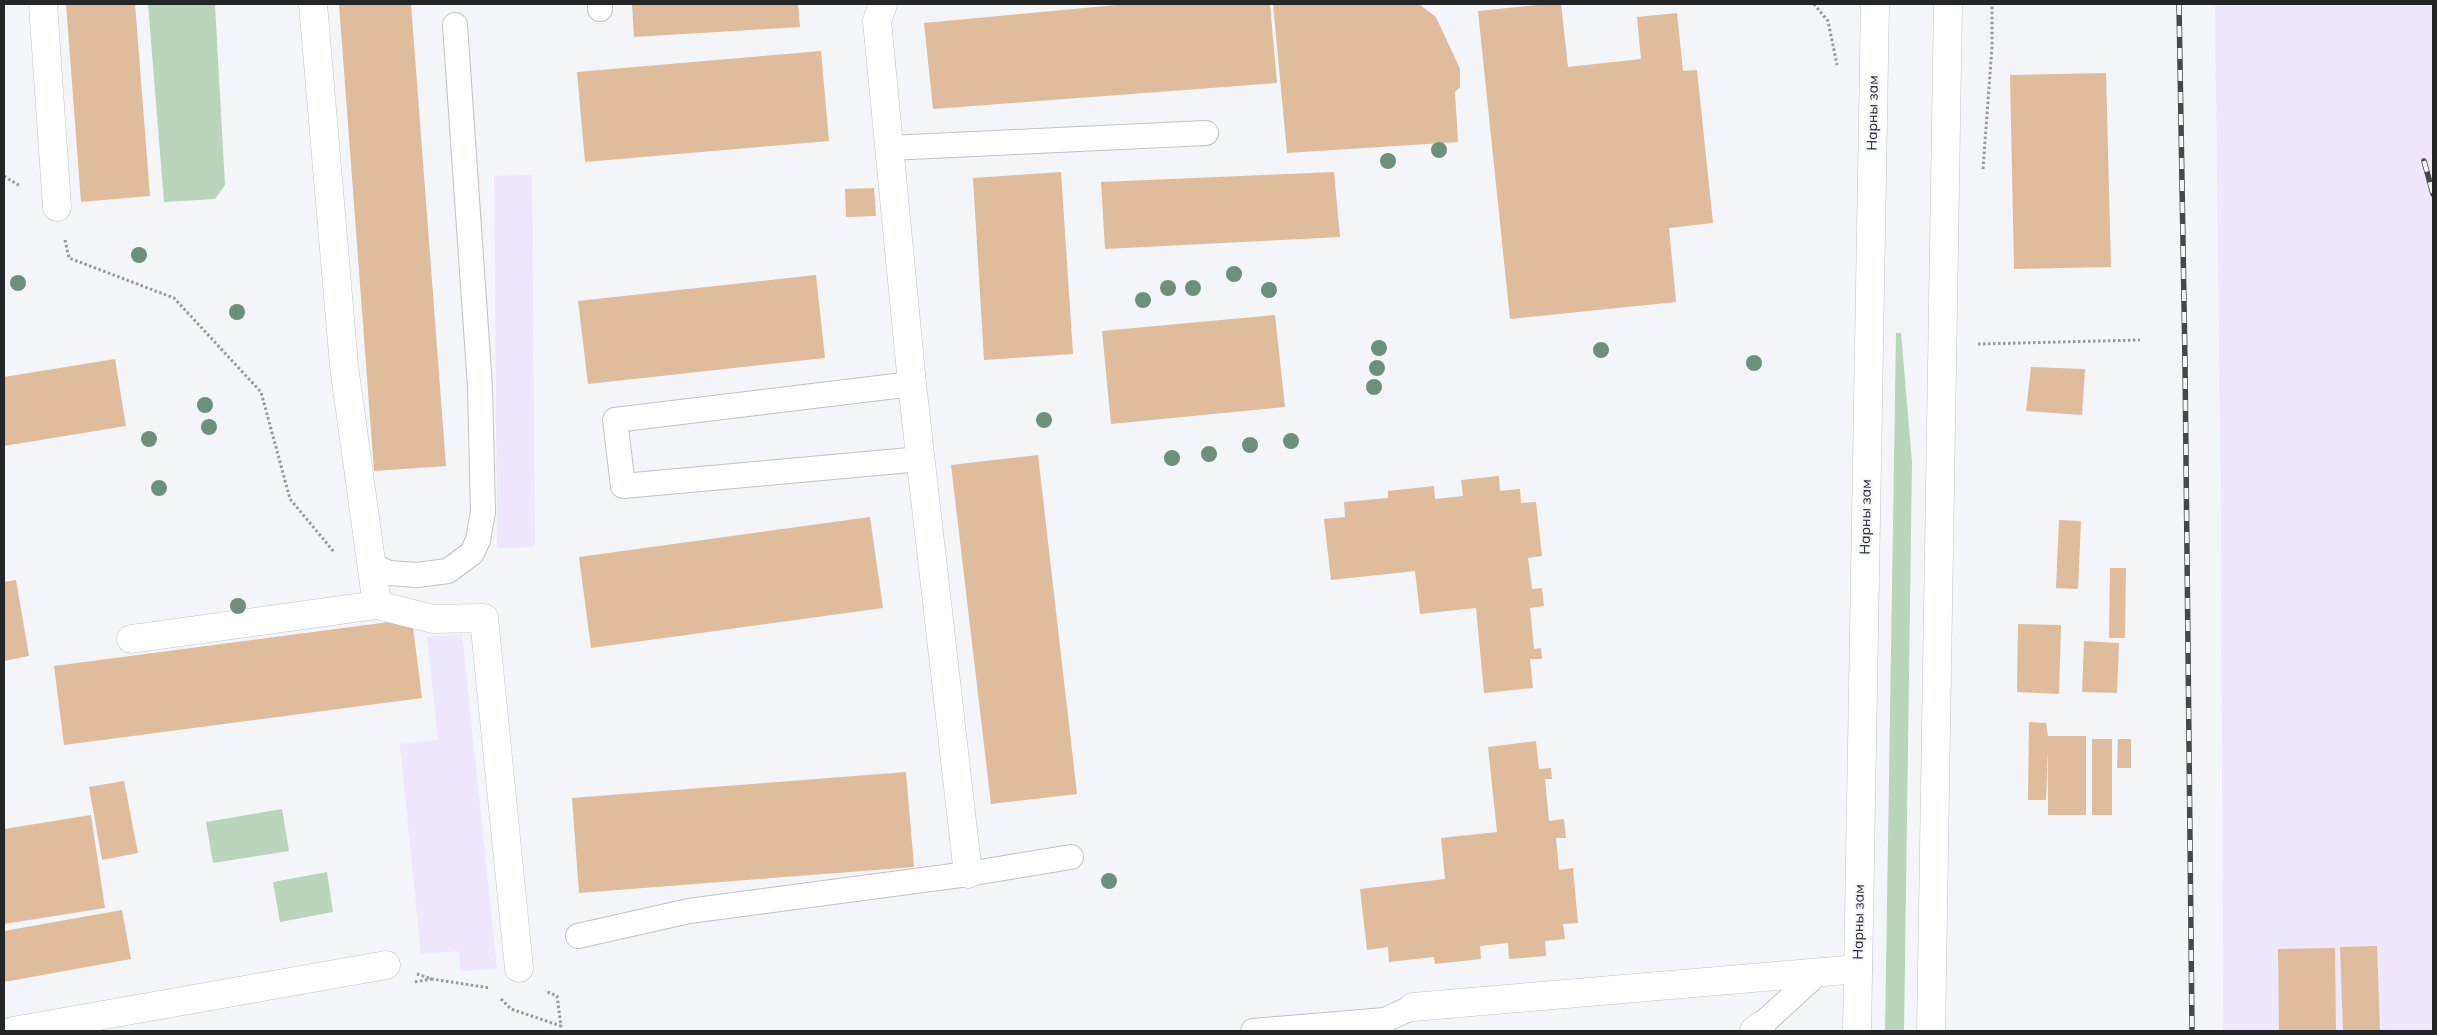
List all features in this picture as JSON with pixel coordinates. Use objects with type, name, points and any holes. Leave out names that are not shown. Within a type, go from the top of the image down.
[{"type":"street","points":[[43,4],[57,207]]},
{"type":"street","points":[[313,4],[344,366],[377,605]]},
{"type":"street","points":[[883,4],[877,21],[912,384],[968,874]]},
{"type":"street","name":"Нарны зам","points":[[1857,1031],[1874,4]]},
{"type":"street","points":[[1930,1031],[1948,4]]},
{"type":"street","points":[[130,639],[377,605],[433,619],[484,618],[519,968]]},
{"type":"street","points":[[14,1031],[386,965]]},
{"type":"street","points":[[1413,1007],[1858,970]]},
{"type":"lane","points":[[372,564],[389,573],[417,576],[448,571],[472,553],[478,540],[483,512],[480,387],[455,25]]},
{"type":"lane","points":[[889,148],[1206,133]]},
{"type":"lane","points":[[912,384],[615,420],[616,429],[623,486],[921,459]]},
{"type":"lane","points":[[578,936],[689,911],[968,874],[1071,857]]},
{"type":"lane","points":[[1758,1029],[1816,974]]},
{"type":"lane","points":[[1253,1031],[1385,1020],[1413,1007]]},
{"type":"path","points":[[1992,4],[1992,47]]},
{"type":"path","points":[[4,176],[57,207],[69,258],[174,298],[261,392],[290,499],[340,560]]},
{"type":"path","points":[[1972,344],[2140,340]]},
{"type":"path","points":[[386,965],[432,979],[490,988],[512,1009],[560,1026],[558,996]]},
{"type":"shaded area","points":[[2215,4],[2433,4],[2433,1031],[2223,1031],[2221,516]]},
{"type":"shaded area","points":[[532,175],[535,547],[497,548],[494,176]]},
{"type":"shaded area","points":[[462,634],[497,969],[460,971],[459,951],[421,954],[400,744],[438,740],[427,637]]},
{"type":"green space","points":[[148,4],[215,4],[225,185],[215,199],[164,202]]},
{"type":"green space","points":[[1896,333],[1901,333],[1912,462],[1904,1031],[1885,1031]]},
{"type":"green space","points":[[282,809],[289,851],[213,863],[206,822]]},
{"type":"green space","points":[[327,872],[333,912],[280,922],[273,882]]},
{"type":"building","points":[[66,4],[135,4],[150,196],[81,202]]},
{"type":"building","points":[[339,4],[411,4],[446,466],[374,471]]},
{"type":"building","points":[[632,4],[798,4],[800,27],[634,37]]},
{"type":"building","points":[[1127,4],[1270,4],[1277,83],[933,109],[924,23]]},
{"type":"building","points":[[1273,4],[1419,4],[1436,17],[1460,69],[1460,87],[1455,92],[1458,142],[1287,153]]},
{"type":"building","points":[[1561,4],[1568,67],[1641,59],[1637,17],[1677,13],[1683,71],[1697,70],[1713,223],[1669,228],[1676,302],[1510,319],[1478,11]]},
{"type":"building","points":[[821,51],[829,141],[585,162],[577,72]]},
{"type":"building","points":[[2106,73],[2111,267],[2014,269],[2010,75]]},
{"type":"building","points":[[1061,172],[1073,354],[984,360],[973,178]]},
{"type":"building","points":[[1334,172],[1340,237],[1105,249],[1101,182]]},
{"type":"building","points":[[874,188],[876,216],[846,217],[845,189]]},
{"type":"building","points":[[816,275],[825,358],[588,384],[578,301]]},
{"type":"building","points":[[1275,315],[1285,407],[1111,424],[1102,331]]},
{"type":"building","points":[[115,359],[126,426],[4,446],[4,377]]},
{"type":"building","points":[[2031,367],[2085,369],[2082,415],[2026,411]]},
{"type":"building","points":[[1038,455],[1077,794],[991,804],[951,465]]},
{"type":"building","points":[[1499,476],[1500,491],[1520,489],[1521,503],[1536,502],[1542,556],[1528,558],[1532,589],[1542,588],[1544,606],[1530,608],[1534,649],[1541,648],[1542,659],[1530,659],[1533,688],[1484,693],[1476,608],[1420,614],[1415,571],[1331,580],[1324,519],[1345,517],[1344,502],[1388,498],[1388,491],[1434,486],[1435,499],[1463,496],[1461,480]]},
{"type":"building","points":[[870,517],[883,608],[591,648],[579,557]]},
{"type":"building","points":[[2059,520],[2081,521],[2078,589],[2056,588]]},
{"type":"building","points":[[2110,568],[2126,568],[2125,638],[2109,638]]},
{"type":"building","points":[[16,580],[29,656],[4,661],[4,582]]},
{"type":"building","points":[[412,619],[422,698],[64,745],[54,666]]},
{"type":"building","points":[[2018,624],[2061,625],[2059,694],[2017,692]]},
{"type":"building","points":[[2084,641],[2119,643],[2117,693],[2082,692]]},
{"type":"building","points":[[2029,722],[2046,723],[2048,736],[2086,736],[2086,815],[2048,815],[2048,750],[2046,800],[2028,800]]},
{"type":"building","points":[[2092,739],[2112,739],[2112,815],[2092,815]]},
{"type":"building","points":[[2118,739],[2131,739],[2131,768],[2117,768]]},
{"type":"building","points":[[1536,741],[1539,769],[1551,768],[1552,779],[1545,779],[1549,821],[1564,819],[1566,838],[1556,838],[1559,870],[1573,868],[1578,923],[1563,924],[1565,939],[1545,941],[1546,956],[1509,959],[1508,943],[1480,946],[1481,959],[1435,964],[1434,957],[1389,962],[1388,947],[1367,950],[1360,889],[1445,879],[1441,838],[1497,832],[1488,747]]},
{"type":"building","points":[[906,772],[914,867],[579,893],[572,798]]},
{"type":"building","points":[[124,781],[138,853],[102,860],[89,787]]},
{"type":"building","points":[[91,815],[105,908],[4,924],[4,829]]},
{"type":"building","points":[[122,910],[131,959],[4,982],[4,931]]},
{"type":"building","points":[[2377,946],[2380,1031],[2343,1031],[2340,947]]},
{"type":"building","points":[[2335,948],[2336,1031],[2279,1031],[2278,949]]},
{"type":"railway","points":[[2179,4],[2192,1031]]},
{"type":"railway","points":[[2424,161],[2433,194]]}]
